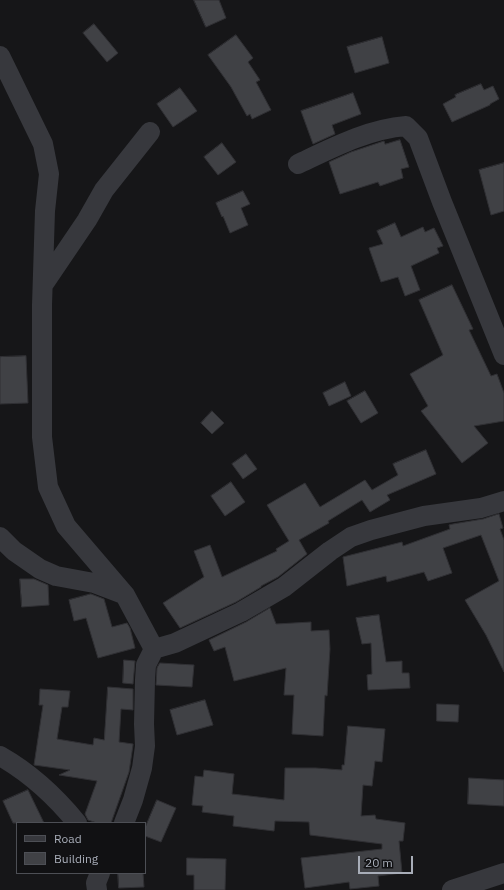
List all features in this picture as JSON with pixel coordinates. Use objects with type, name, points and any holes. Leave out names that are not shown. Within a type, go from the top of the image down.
[{"type":"street","points":[[0,56],[43,144],[49,174],[45,211],[43,285],[42,437],[48,487],[66,526],[125,595],[154,649]]},
{"type":"street","points":[[298,164],[340,144],[390,128],[406,126],[418,138],[442,202],[504,355]]},
{"type":"street","points":[[43,285],[87,220],[104,190],[150,132]]},
{"type":"street","points":[[124,822],[133,800],[142,768],[145,746],[144,724],[146,665],[154,649],[175,643],[241,612],[284,587],[330,551],[352,537],[371,530],[424,516],[481,508],[504,501]]},
{"type":"street","points":[[0,537],[14,551],[40,569],[56,576],[94,583],[125,595]]},
{"type":"street","points":[[0,756],[30,775],[66,809],[76,822]]},
{"type":"street","points":[[452,890],[504,873]]},
{"type":"street","points":[[97,890],[96,883],[100,874]]},
{"type":"building","points":[[194,0],[219,0],[226,18],[206,27]]},
{"type":"building","points":[[94,24],[118,53],[107,62],[83,33]]},
{"type":"building","points":[[236,35],[253,58],[248,62],[260,80],[256,82],[271,110],[252,119],[250,114],[247,116],[231,87],[208,55]]},
{"type":"building","points":[[382,37],[389,63],[355,73],[347,47]]},
{"type":"building","points":[[481,84],[484,90],[493,86],[499,99],[490,105],[452,122],[443,104],[456,97],[455,95]]},
{"type":"building","points":[[180,88],[197,111],[173,127],[157,104]]},
{"type":"building","points":[[353,93],[361,114],[332,125],[335,134],[313,144],[301,111]]},
{"type":"building","points":[[400,140],[409,167],[401,169],[403,178],[380,186],[378,182],[340,194],[329,162],[351,152],[384,141],[385,144]]},
{"type":"building","points":[[222,143],[236,162],[218,175],[204,157]]},
{"type":"building","points":[[504,163],[504,211],[491,215],[479,170]]},
{"type":"building","points":[[243,191],[250,204],[241,208],[248,225],[230,233],[216,203]]},
{"type":"building","points":[[395,223],[401,237],[423,227],[425,232],[434,228],[443,246],[437,248],[439,253],[411,266],[420,290],[405,296],[398,277],[381,282],[369,248],[383,244],[377,231]]},
{"type":"building","points":[[452,285],[473,329],[469,330],[491,376],[497,374],[504,393],[504,421],[474,426],[488,443],[462,463],[421,411],[428,406],[410,374],[443,355],[419,300]]},
{"type":"building","points":[[26,356],[28,403],[0,404],[0,357]]},
{"type":"building","points":[[345,382],[351,396],[329,406],[323,393]]},
{"type":"building","points":[[365,391],[378,413],[361,423],[347,401]]},
{"type":"building","points":[[212,411],[224,423],[212,434],[201,423]]},
{"type":"building","points":[[426,450],[436,474],[387,495],[390,500],[370,512],[362,500],[328,521],[329,523],[299,540],[307,554],[278,577],[236,602],[180,628],[163,603],[204,577],[194,551],[210,545],[222,577],[277,551],[276,549],[289,541],[267,505],[305,483],[320,507],[365,480],[372,490],[398,475],[393,464]]},
{"type":"building","points":[[246,454],[257,469],[243,479],[232,464]]},
{"type":"building","points":[[231,482],[245,502],[225,516],[211,496]]},
{"type":"building","points":[[499,514],[503,528],[500,529],[504,540],[504,672],[486,635],[465,600],[499,581],[481,535],[443,548],[452,573],[428,581],[424,572],[387,582],[386,576],[347,586],[343,557],[402,542],[403,546],[450,529],[449,525],[483,519]]},
{"type":"building","points":[[20,579],[34,579],[48,585],[49,605],[22,607]]},
{"type":"building","points":[[91,594],[104,599],[112,627],[127,623],[130,628],[135,648],[98,658],[86,618],[74,621],[69,600]]},
{"type":"building","points":[[270,608],[276,624],[311,622],[311,631],[329,630],[330,649],[327,696],[325,695],[323,736],[292,734],[294,695],[284,695],[286,668],[234,681],[225,647],[214,651],[209,640],[246,622]]},
{"type":"building","points":[[379,615],[386,662],[402,661],[402,673],[409,673],[410,688],[368,690],[367,675],[372,674],[371,643],[362,644],[356,618]]},
{"type":"building","points":[[124,660],[135,661],[133,684],[123,683]]},
{"type":"building","points":[[160,663],[194,665],[192,687],[156,685],[157,668]]},
{"type":"building","points":[[108,687],[133,689],[133,710],[121,709],[119,742],[133,744],[129,772],[111,822],[94,822],[88,820],[85,814],[97,781],[59,775],[70,770],[34,765],[43,705],[39,705],[40,689],[70,691],[68,707],[62,707],[57,739],[93,745],[94,738],[104,740]]},
{"type":"building","points":[[205,700],[213,725],[177,735],[170,710]]},
{"type":"building","points":[[437,704],[459,705],[458,722],[437,721]]},
{"type":"building","points":[[348,726],[385,729],[382,762],[375,761],[372,786],[363,785],[361,816],[375,815],[376,819],[405,823],[403,841],[399,841],[402,873],[378,876],[379,886],[350,889],[349,882],[305,888],[301,858],[382,849],[382,844],[310,835],[309,822],[275,821],[274,831],[233,826],[234,816],[202,812],[203,806],[192,805],[195,776],[203,777],[204,770],[234,774],[232,794],[284,800],[285,768],[342,770],[342,765],[344,765]]},
{"type":"building","points":[[469,778],[504,780],[504,806],[468,804]]},
{"type":"building","points":[[28,790],[44,822],[13,823],[3,801]]},
{"type":"building","points":[[157,800],[176,808],[161,842],[146,836],[146,826]]},
{"type":"building","points":[[187,858],[226,859],[225,890],[194,890],[194,875],[187,875]]},
{"type":"building","points":[[118,874],[143,874],[144,887],[119,888]]}]
